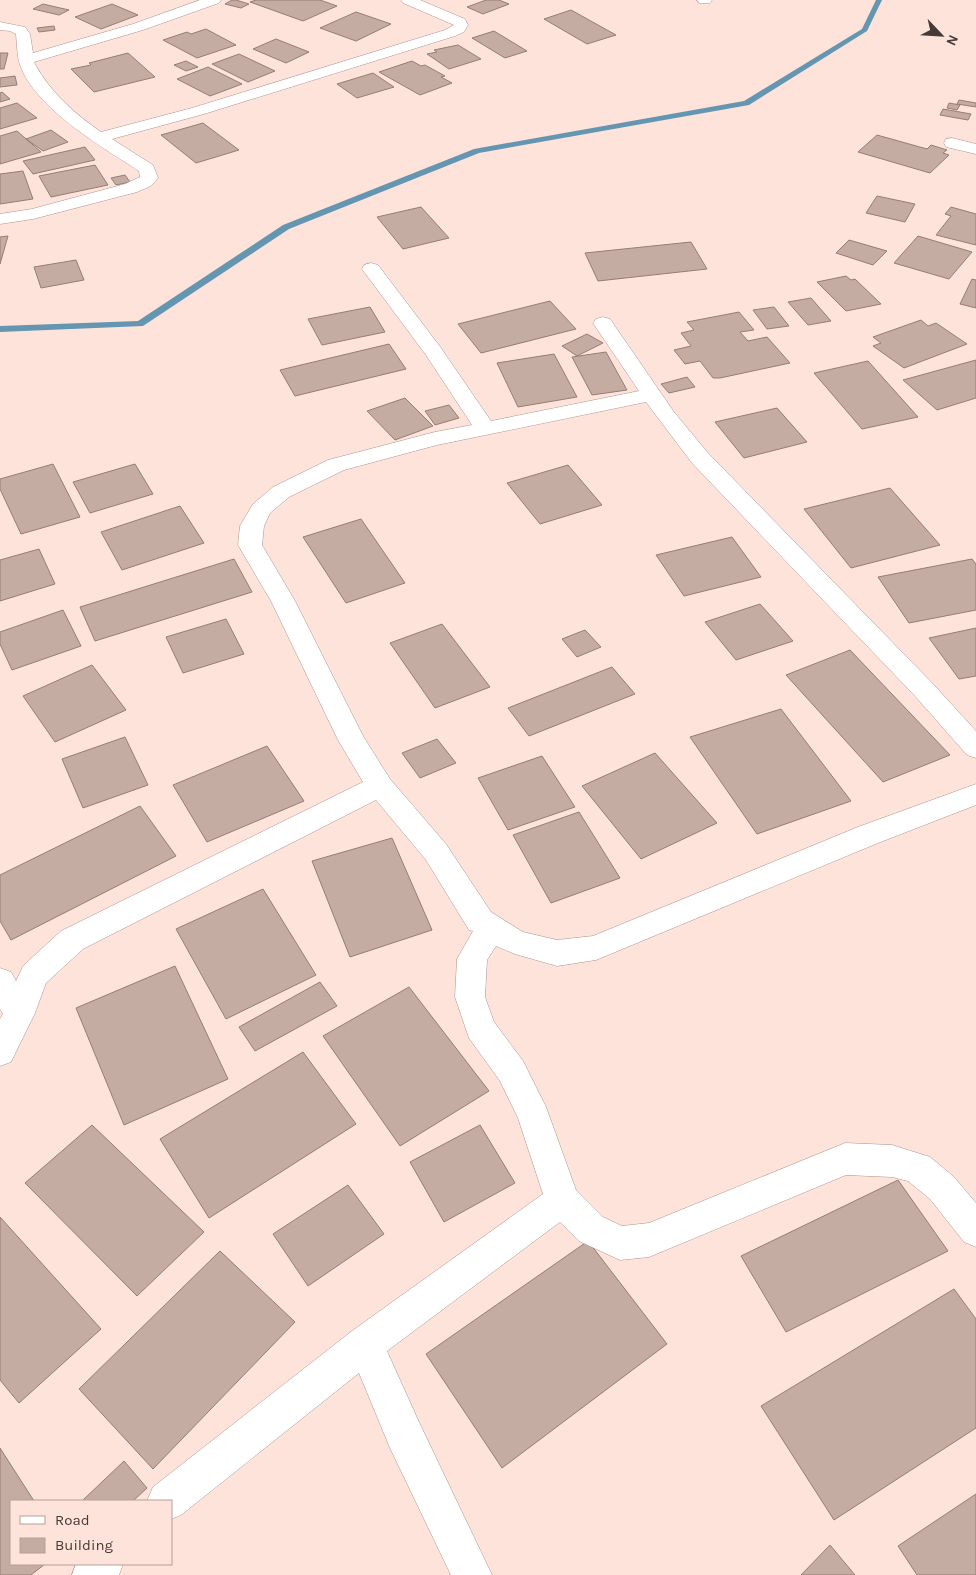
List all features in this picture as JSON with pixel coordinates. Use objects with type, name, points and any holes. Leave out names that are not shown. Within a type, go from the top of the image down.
[{"type":"street","points":[[26,60],[138,26],[214,0]]},
{"type":"street","points":[[100,137],[198,111],[459,29],[460,22],[408,0]]},
{"type":"street","points":[[0,26],[12,26],[20,30],[23,34],[26,60],[37,83],[74,121],[147,170],[149,178],[145,182],[131,188],[33,214],[0,219]]},
{"type":"street","points":[[952,143],[976,149]]},
{"type":"street","points":[[371,269],[434,352],[486,429]]},
{"type":"street","points":[[603,323],[666,416],[700,458],[924,690],[976,748]]},
{"type":"street","points":[[651,395],[435,439],[336,465],[281,492],[261,509],[252,526],[250,545],[283,601],[351,740],[380,786],[436,852],[480,920],[514,942],[557,953],[596,948],[868,835],[976,794]]},
{"type":"street","points":[[0,1052],[20,1013],[34,975],[72,940],[380,786]]},
{"type":"street","points":[[491,927],[472,959],[470,997],[480,1028],[512,1071],[534,1118],[562,1200],[591,1229],[620,1244],[649,1240],[845,1159],[892,1161],[918,1168],[942,1188],[976,1230]]},
{"type":"street","points":[[0,981],[20,1013]]},
{"type":"street","points":[[168,1500],[365,1344],[562,1200]]},
{"type":"street","points":[[365,1344],[404,1434],[472,1575]]},
{"type":"street","points":[[92,1575],[102,1565]]},
{"type":"building","points":[[232,0],[249,4],[241,8],[225,4]]},
{"type":"building","points":[[256,0],[320,0],[337,6],[303,21],[250,2]]},
{"type":"building","points":[[486,0],[499,0],[509,4],[483,14],[467,7]]},
{"type":"building","points":[[43,4],[69,10],[59,15],[33,9]]},
{"type":"building","points":[[112,4],[138,15],[101,29],[75,17]]},
{"type":"building","points":[[571,10],[616,35],[587,44],[544,19]]},
{"type":"building","points":[[356,12],[391,24],[356,41],[320,28]]},
{"type":"building","points":[[54,26],[55,30],[39,32],[37,28]]},
{"type":"building","points":[[206,29],[236,45],[197,58],[163,40],[187,32],[191,34]]},
{"type":"building","points":[[494,31],[527,51],[505,58],[472,38]]},
{"type":"building","points":[[276,39],[309,52],[286,63],[253,49]]},
{"type":"building","points":[[458,45],[481,59],[449,69],[427,54],[437,52],[434,50]]},
{"type":"building","points":[[0,53],[8,53],[4,69],[0,69]]},
{"type":"building","points":[[128,53],[155,77],[94,92],[71,69],[91,65],[89,63]]},
{"type":"building","points":[[239,54],[275,71],[248,82],[212,64]]},
{"type":"building","points":[[186,61],[198,67],[186,71],[174,65]]},
{"type":"building","points":[[412,61],[421,66],[425,65],[445,76],[441,77],[452,83],[420,95],[379,72]]},
{"type":"building","points":[[208,67],[242,84],[210,96],[177,79]]},
{"type":"building","points":[[373,73],[394,87],[357,98],[337,84]]},
{"type":"building","points":[[15,76],[17,85],[0,87],[0,78]]},
{"type":"building","points":[[2,92],[10,99],[0,102],[0,93]]},
{"type":"building","points":[[959,100],[976,103],[976,107],[957,104]]},
{"type":"building","points":[[17,103],[37,118],[0,129],[0,108]]},
{"type":"building","points":[[949,103],[960,105],[957,110],[947,108]]},
{"type":"building","points":[[943,109],[971,114],[968,120],[940,115]]},
{"type":"building","points":[[203,123],[239,150],[196,163],[161,135]]},
{"type":"building","points":[[51,130],[68,142],[43,151],[26,139]]},
{"type":"building","points":[[17,131],[41,152],[0,164],[0,136]]},
{"type":"building","points":[[877,135],[927,149],[931,145],[947,150],[943,153],[949,155],[930,173],[858,152]]},
{"type":"building","points":[[85,147],[95,160],[33,174],[23,161]]},
{"type":"building","points":[[95,165],[108,185],[51,197],[39,176]]},
{"type":"building","points":[[23,171],[33,199],[0,204],[0,174]]},
{"type":"building","points":[[125,175],[130,182],[116,185],[111,178]]},
{"type":"building","points":[[877,196],[915,204],[905,222],[866,213]]},
{"type":"building","points":[[421,207],[449,238],[403,249],[377,217]]},
{"type":"building","points":[[951,207],[976,214],[976,245],[936,235],[951,216],[945,214]]},
{"type":"building","points":[[8,236],[0,264],[0,237]]},
{"type":"building","points":[[918,236],[972,252],[949,279],[894,263]]},
{"type":"building","points":[[849,240],[887,251],[873,265],[836,253]]},
{"type":"building","points":[[691,242],[707,269],[598,281],[585,253]]},
{"type":"building","points":[[76,260],[84,280],[41,288],[34,267]]},
{"type":"building","points":[[846,276],[851,280],[855,279],[881,304],[846,311],[817,282]]},
{"type":"building","points":[[972,279],[976,280],[976,308],[960,304]]},
{"type":"building","points":[[811,298],[831,321],[808,325],[788,302]]},
{"type":"building","points":[[550,301],[576,329],[481,353],[458,324]]},
{"type":"building","points":[[370,307],[385,332],[322,345],[308,319]]},
{"type":"building","points":[[774,307],[789,326],[767,329],[753,310]]},
{"type":"building","points":[[739,312],[754,330],[740,332],[748,341],[767,337],[790,363],[713,378],[700,361],[685,364],[674,350],[691,346],[681,333],[694,330],[687,322]]},
{"type":"building","points":[[921,320],[928,326],[936,323],[967,344],[904,368],[873,346],[881,343],[873,337]]},
{"type":"building","points":[[587,334],[603,343],[577,356],[562,346]]},
{"type":"building","points":[[389,344],[406,369],[295,396],[280,370]]},
{"type":"building","points":[[606,352],[627,390],[592,395],[572,357]]},
{"type":"building","points":[[554,354],[577,397],[518,407],[497,363]]},
{"type":"building","points":[[976,360],[976,398],[937,410],[903,380]]},
{"type":"building","points":[[868,361],[918,417],[862,429],[814,373]]},
{"type":"building","points":[[687,377],[695,387],[669,393],[661,384]]},
{"type":"building","points":[[405,398],[433,426],[395,440],[367,411]]},
{"type":"building","points":[[449,405],[459,418],[435,425],[425,411]]},
{"type":"building","points":[[777,408],[807,442],[744,458],[715,422]]},
{"type":"building","points":[[53,464],[80,517],[21,534],[0,489],[0,479]]},
{"type":"building","points":[[135,464],[153,494],[90,513],[73,482]]},
{"type":"building","points":[[568,465],[602,505],[540,524],[507,483]]},
{"type":"building","points":[[890,488],[940,545],[851,568],[804,509]]},
{"type":"building","points":[[180,506],[204,543],[122,570],[101,532]]},
{"type":"building","points":[[361,519],[405,583],[346,603],[303,537]]},
{"type":"building","points":[[732,537],[761,577],[684,596],[656,555]]},
{"type":"building","points":[[39,549],[55,584],[0,601],[0,560]]},
{"type":"building","points":[[234,559],[252,592],[95,641],[80,607]]},
{"type":"building","points":[[972,559],[976,564],[976,610],[909,623],[878,577]]},
{"type":"building","points":[[760,604],[793,641],[736,660],[705,622]]},
{"type":"building","points":[[63,610],[81,646],[12,670],[0,644],[0,632]]},
{"type":"building","points":[[226,619],[244,654],[183,673],[166,637]]},
{"type":"building","points":[[442,624],[490,687],[435,708],[390,643]]},
{"type":"building","points":[[976,628],[976,676],[959,679],[929,638]]},
{"type":"building","points":[[585,630],[601,647],[577,657],[562,639]]},
{"type":"building","points":[[850,650],[950,755],[883,782],[786,675]]},
{"type":"building","points":[[92,665],[126,710],[55,742],[23,696]]},
{"type":"building","points":[[612,667],[635,694],[529,736],[508,708]]},
{"type":"building","points":[[781,709],[851,801],[757,834],[690,737]]},
{"type":"building","points":[[125,737],[148,785],[83,808],[62,759]]},
{"type":"building","points":[[437,739],[456,763],[420,778],[402,753]]},
{"type":"building","points":[[267,746],[304,801],[207,842],[173,785]]},
{"type":"building","points":[[655,753],[717,823],[641,859],[582,786]]},
{"type":"building","points":[[542,756],[575,807],[508,830],[478,778]]},
{"type":"building","points":[[140,806],[176,856],[11,940],[0,921],[0,875]]},
{"type":"building","points":[[579,812],[620,878],[551,903],[513,835]]},
{"type":"building","points":[[392,838],[432,930],[350,957],[312,861]]},
{"type":"building","points":[[263,889],[316,975],[226,1019],[176,929]]},
{"type":"building","points":[[175,966],[228,1079],[124,1125],[76,1008]]},
{"type":"building","points":[[320,982],[337,1006],[255,1051],[239,1027]]},
{"type":"building","points":[[409,987],[489,1091],[400,1146],[323,1036]]},
{"type":"building","points":[[303,1052],[356,1124],[209,1218],[160,1139]]},
{"type":"building","points":[[92,1125],[204,1232],[137,1296],[25,1183]]},
{"type":"building","points":[[480,1125],[515,1183],[444,1222],[410,1162]]},
{"type":"building","points":[[898,1180],[948,1251],[786,1332],[741,1256]]},
{"type":"building","points":[[348,1185],[384,1234],[308,1286],[273,1234]]},
{"type":"building","points":[[0,1217],[101,1329],[19,1403],[0,1380]]},
{"type":"building","points":[[588,1241],[667,1344],[502,1468],[426,1354]]},
{"type":"building","points":[[220,1251],[295,1322],[153,1469],[79,1389]]},
{"type":"building","points":[[954,1289],[976,1319],[976,1428],[834,1520],[761,1406]]},
{"type":"building","points":[[0,1448],[33,1500],[10,1500],[10,1565],[44,1565],[31,1575],[0,1575]]},
{"type":"building","points":[[124,1461],[147,1488],[134,1500],[83,1500]]},
{"type":"building","points":[[976,1494],[976,1575],[917,1575],[898,1546]]},
{"type":"building","points":[[830,1545],[855,1575],[801,1575]]},
{"type":"waterway","points":[[0,329],[140,324],[286,227],[477,151],[746,103],[865,30],[879,0]]}]
